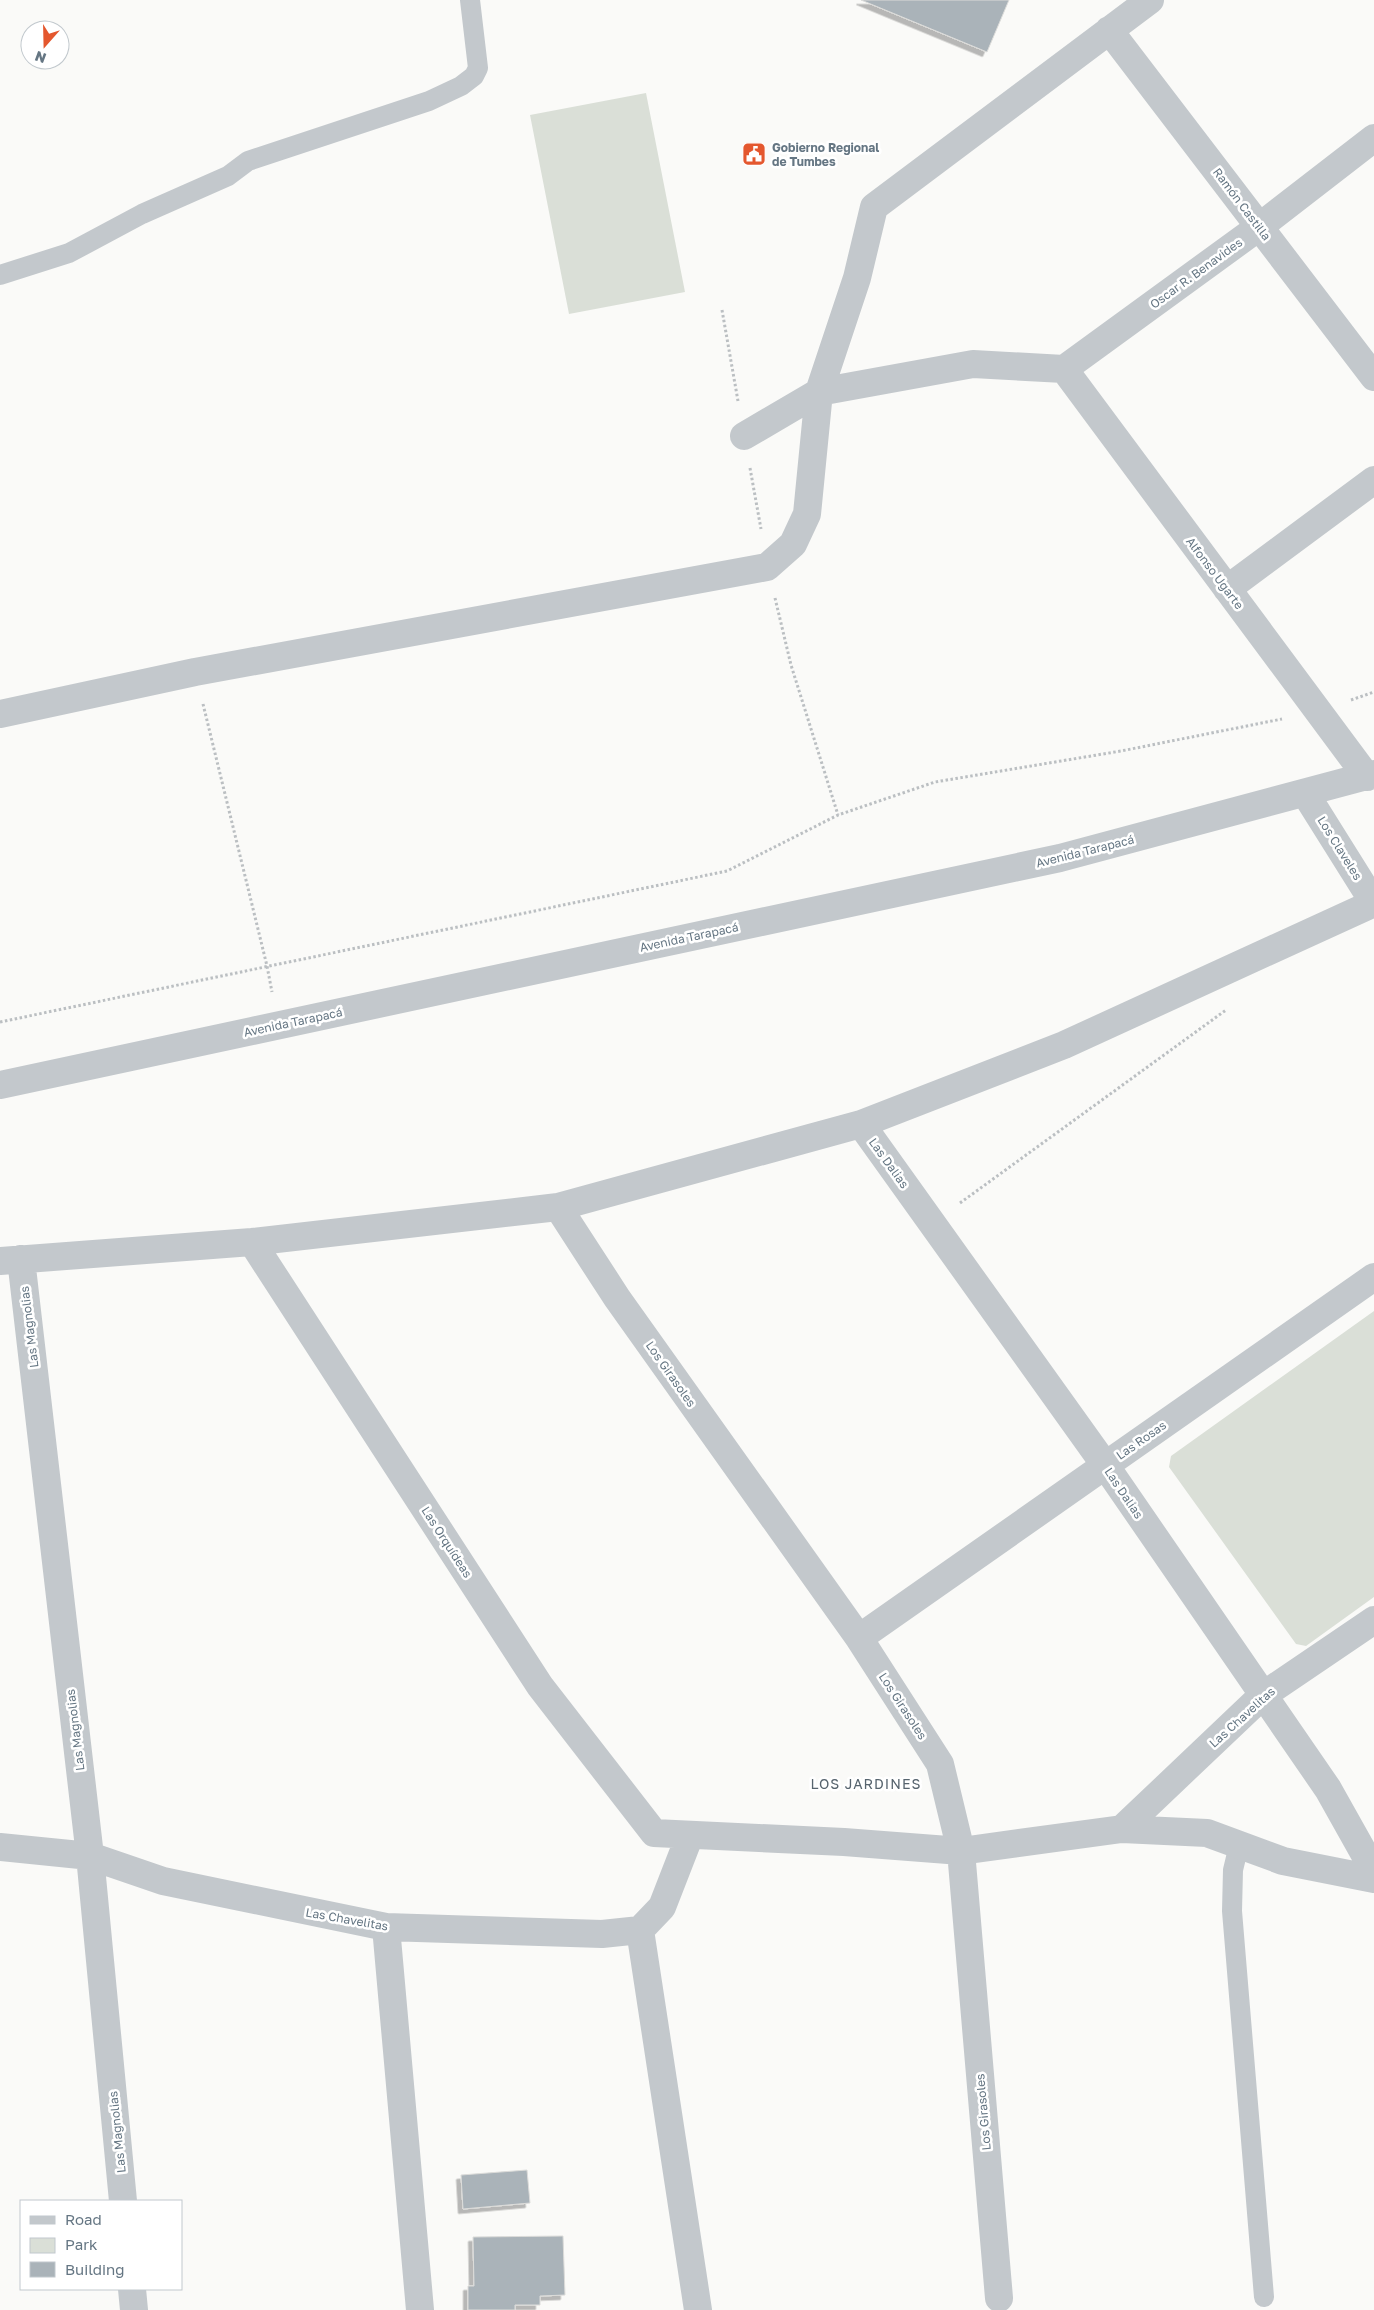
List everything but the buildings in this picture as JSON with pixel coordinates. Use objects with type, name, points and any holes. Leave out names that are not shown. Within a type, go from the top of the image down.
[{"type":"street","points":[[0,714],[195,672],[767,566],[793,544],[807,514],[819,392],[857,278],[874,207],[1150,0]]},
{"type":"street","name":"Ramón Castilla","points":[[1110,30],[1374,378]]},
{"type":"street","name":"Oscar R. Benavides","points":[[1064,369],[1259,227],[1374,138]]},
{"type":"street","points":[[744,436],[819,392],[972,364],[1064,369]]},
{"type":"street","name":"Alfonso Ugarte","points":[[1064,369],[1227,589],[1370,775]]},
{"type":"street","points":[[1227,589],[1374,480]]},
{"type":"street","name":"Avenida Tarapacá","points":[[0,1085],[1060,858],[1370,775]]},
{"type":"street","name":"Los Claveles","points":[[1305,793],[1374,903]]},
{"type":"street","points":[[10,1260],[252,1242],[558,1207],[862,1124],[1064,1045],[1374,903]]},
{"type":"street","name":"Las Dalias","points":[[862,1124],[1105,1465],[1262,1696],[1328,1789],[1374,1871]]},
{"type":"street","name":"Los Girasoles","points":[[558,1207],[617,1298],[859,1638],[940,1764],[961,1851],[999,2298]]},
{"type":"street","name":"Las Orquídeas","points":[[252,1242],[540,1686],[654,1832],[690,1835]]},
{"type":"street","name":"Las Magnolias","points":[[10,1260],[90,1856],[123,2200]]},
{"type":"street","name":"Las Rosas","points":[[859,1638],[1374,1277]]},
{"type":"street","name":"Las Chavelitas","points":[[1122,1829],[1262,1696],[1374,1620]]},
{"type":"street","points":[[698,2310],[640,1930],[662,1907],[690,1835],[844,1842],[961,1851],[1122,1829],[1207,1833],[1283,1861],[1374,1880]]},
{"type":"street","name":"Las Chavelitas","points":[[0,1847],[90,1856],[163,1881],[386,1927],[602,1934],[640,1930]]},
{"type":"street","points":[[386,1927],[420,2310]]},
{"type":"street","points":[[132,2290],[134,2310]]},
{"type":"lane","points":[[0,275],[70,253],[142,214],[228,176],[248,161],[429,101],[461,86],[474,76],[478,68],[470,0]]},
{"type":"lane","points":[[1239,1845],[1233,1870],[1232,1911],[1264,2298]]},
{"type":"path","points":[[195,672],[267,966],[277,1025]]},
{"type":"path","points":[[0,1022],[727,870],[838,815],[935,782],[1120,752],[1319,711],[1374,692]]},
{"type":"path","points":[[932,1223],[1229,1008]]},
{"type":"green space","points":[[646,93],[685,292],[569,314],[530,115]]},
{"type":"green space","points":[[1374,1311],[1374,1597],[1306,1646],[1296,1644],[1169,1467],[1171,1456]]},
{"type":"place","name":"Gobierno Regional de Tumbes","points":[[754,154]]},
{"type":"district","name":"LOS JARDINES","points":[[866,1783]]}]
